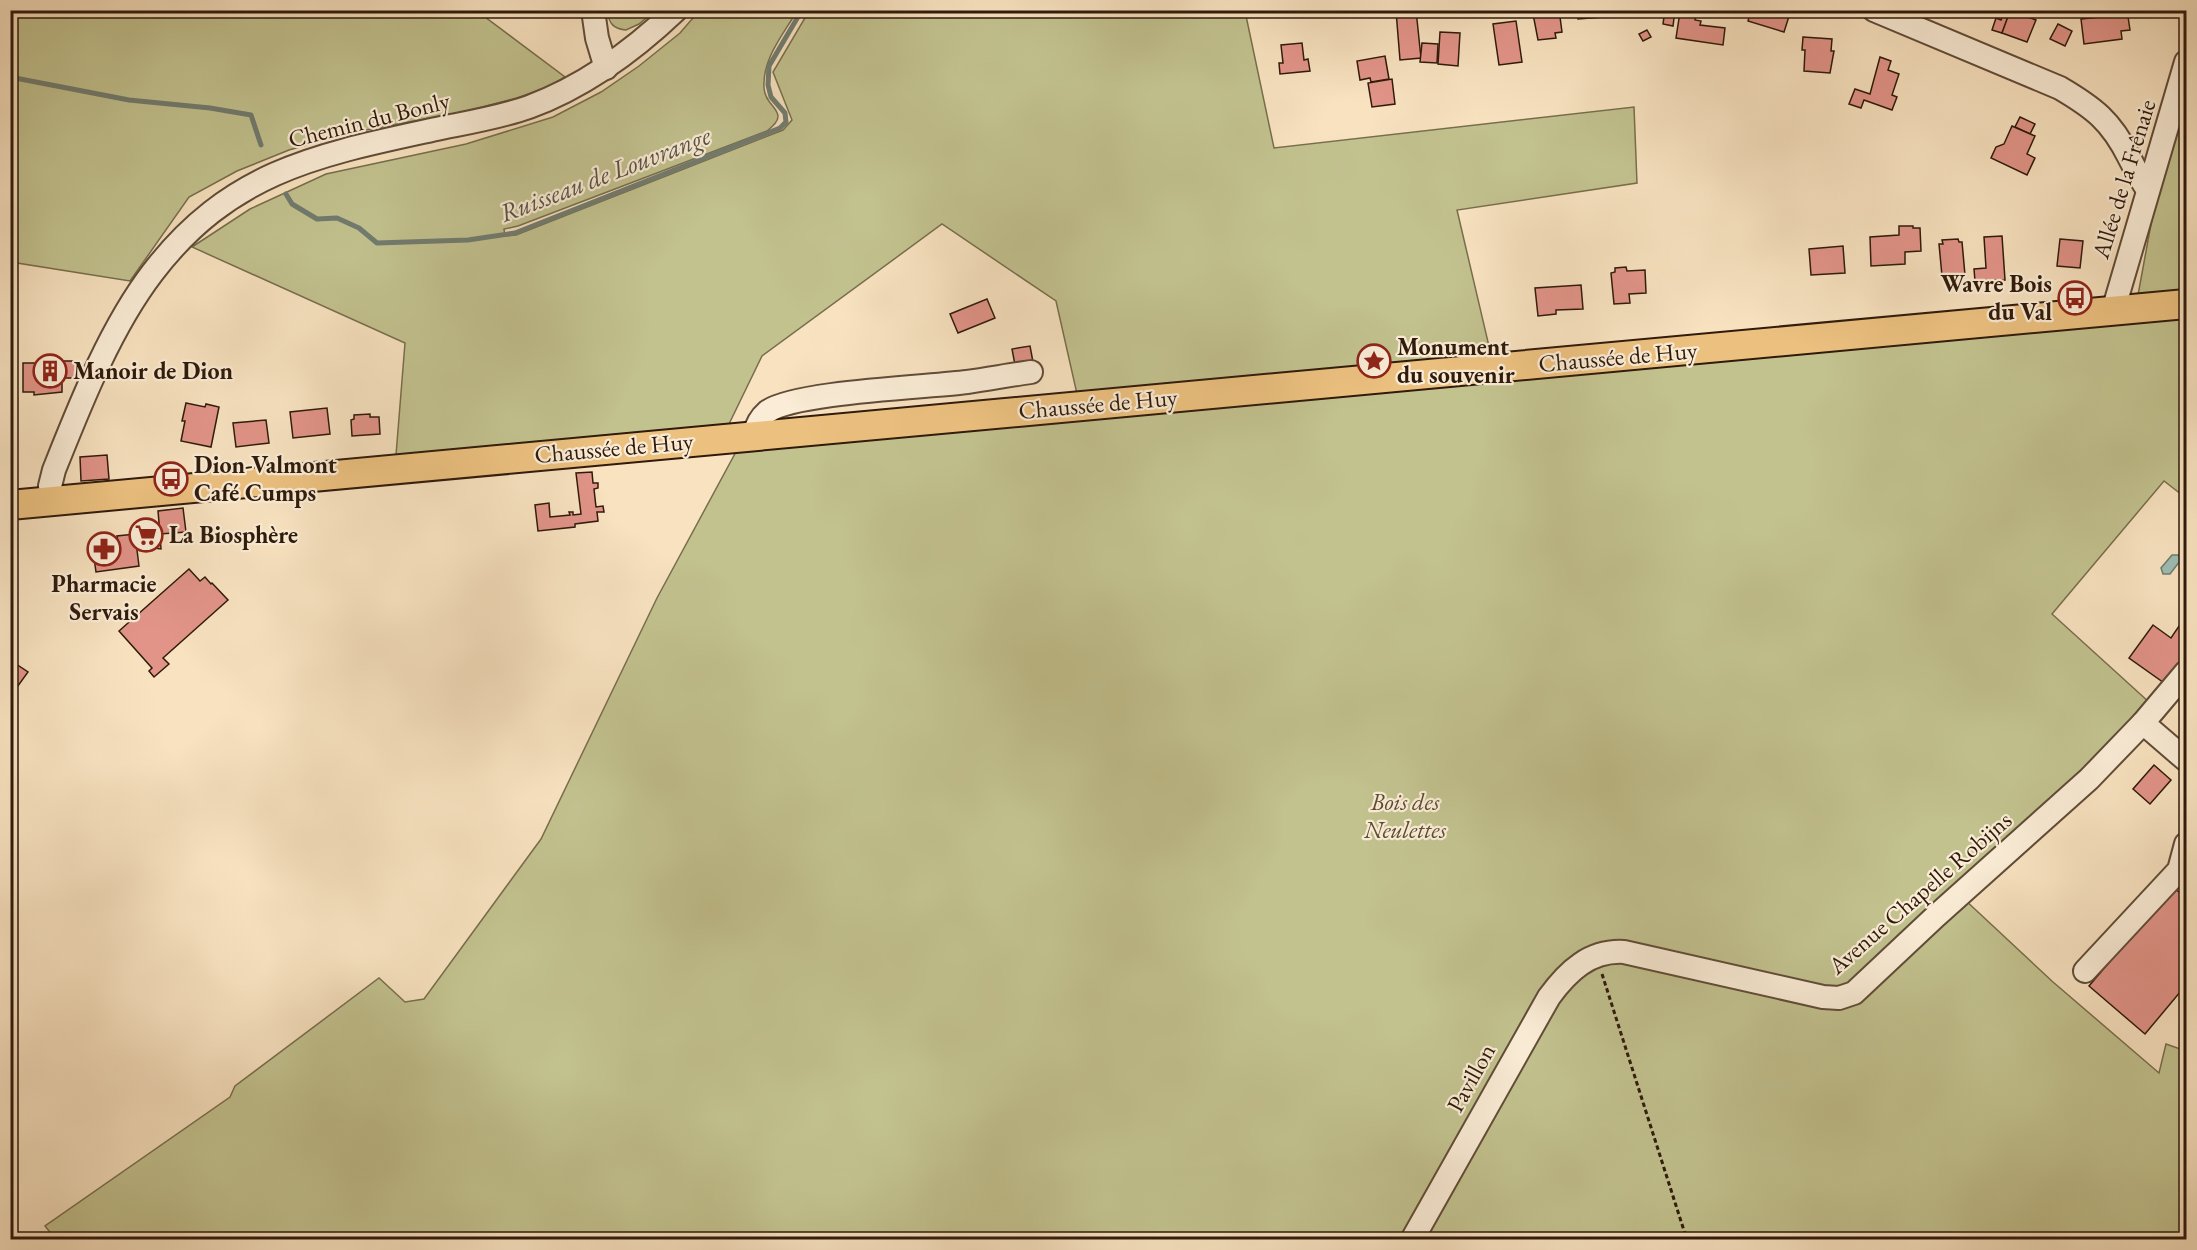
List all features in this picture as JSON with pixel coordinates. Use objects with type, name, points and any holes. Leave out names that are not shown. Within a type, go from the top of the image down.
[{"type":"main road","name":"Chaussée de Huy","points":[[10,505],[2187,304]]},
{"type":"street","points":[[593,10],[597,38],[606,68]]},
{"type":"street","name":"Chemin du Bonly","points":[[51,501],[50,486],[58,460],[111,342],[134,299],[154,270],[193,229],[220,205],[244,188],[315,157],[529,107],[564,92],[606,68],[648,37],[676,10]]},
{"type":"street","points":[[1874,10],[2060,88],[2088,104],[2103,117],[2119,138],[2138,177],[2148,190]]},
{"type":"street","name":"Allée de la Frênaie","points":[[2113,311],[2187,62]]},
{"type":"street","points":[[754,435],[757,424],[767,412],[781,405],[830,396],[967,382],[1031,372]]},
{"type":"street","name":"Avenue Chapelle Robijns","points":[[1593,957],[1611,951],[1632,953],[1823,997],[1847,997],[2089,779],[2143,723],[2187,672]]},
{"type":"street","points":[[2143,723],[2187,760]]},
{"type":"street","points":[[2085,971],[2183,873],[2187,844]]},
{"type":"street","name":"Pavillon","points":[[1412,1239],[1549,997],[1565,976],[1593,957]]},
{"type":"path","points":[[1593,957],[1600,969],[1687,1239]]},
{"type":"green space","points":[[649,10],[652,13],[639,24],[626,30],[612,25],[607,11]]},
{"type":"green space","points":[[10,11],[477,11],[565,77],[548,87],[517,98],[467,111],[350,133],[289,150],[237,171],[189,197],[130,281],[11,262]]},
{"type":"green space","points":[[699,11],[797,11],[774,48],[766,67],[765,95],[778,114],[778,119],[774,124],[767,131],[518,226],[504,229],[505,236],[516,235],[783,130],[792,120],[773,72],[809,11],[1245,11],[1274,148],[1634,107],[1637,183],[1457,210],[1492,359],[1077,394],[1056,301],[942,224],[762,356],[728,426],[396,455],[405,343],[192,247],[250,209],[326,174],[466,144],[553,117],[601,92],[639,66],[680,33]]},
{"type":"green space","points":[[2186,105],[2186,291],[2138,295],[2156,197]]},
{"type":"green space","name":"Bois des Neulettes","points":[[2186,318],[2186,498],[2164,481],[2052,614],[2150,703],[2031,819],[1826,1007],[1964,899],[2053,982],[2159,1073],[2166,1044],[2186,1051],[2186,1239],[56,1240],[45,1226],[230,1097],[235,1086],[379,978],[405,1002],[424,999],[541,839],[657,598],[737,450]]},
{"type":"water","points":[[2172,555],[2179,555],[2180,561],[2170,574],[2163,574],[2161,568]]},
{"type":"building","points":[[1416,10],[1421,58],[1400,60],[1396,11]]},
{"type":"building","points":[[1578,10],[1617,10],[1618,16],[1578,19]]},
{"type":"building","points":[[1665,10],[1675,10],[1673,26],[1663,24]]},
{"type":"building","points":[[1751,10],[1791,10],[1784,32],[1748,21]]},
{"type":"building","points":[[2108,10],[2127,10],[2130,30],[2121,31],[2122,39],[2084,44],[2081,19],[2109,16]]},
{"type":"building","points":[[1554,11],[1555,17],[1560,17],[1562,32],[1555,33],[1556,38],[1538,40],[1533,14]]},
{"type":"building","points":[[2004,11],[2010,12],[2002,33],[1992,30],[1996,18],[2001,20]]},
{"type":"building","points":[[2010,11],[2036,20],[2027,42],[2002,33]]},
{"type":"building","points":[[1680,12],[1696,14],[1695,20],[1701,21],[1700,25],[1725,28],[1723,45],[1676,38]]},
{"type":"building","points":[[1516,21],[1522,62],[1499,65],[1493,24]]},
{"type":"building","points":[[2058,24],[2072,31],[2065,46],[2050,39]]},
{"type":"building","points":[[1647,30],[1651,37],[1643,41],[1639,34]]},
{"type":"building","points":[[1440,32],[1460,33],[1458,66],[1438,64]]},
{"type":"building","points":[[1803,37],[1832,39],[1831,51],[1834,51],[1830,73],[1804,71]]},
{"type":"building","points":[[1302,43],[1304,60],[1308,59],[1310,71],[1280,74],[1279,63],[1283,63],[1281,45]]},
{"type":"building","points":[[1422,43],[1438,44],[1437,63],[1420,62]]},
{"type":"building","points":[[1385,56],[1389,79],[1371,82],[1370,78],[1360,80],[1357,61]]},
{"type":"building","points":[[1880,57],[1891,61],[1888,70],[1899,74],[1892,95],[1897,97],[1892,110],[1864,100],[1861,108],[1849,104],[1855,89],[1870,94]]},
{"type":"building","points":[[1392,79],[1395,104],[1372,107],[1368,83]]},
{"type":"building","points":[[2020,117],[2035,124],[2030,134],[2015,127]]},
{"type":"building","points":[[2012,126],[2035,136],[2027,154],[2035,158],[2027,175],[1991,158],[1996,147],[2004,144]]},
{"type":"building","points":[[1899,226],[1920,228],[1921,251],[1905,252],[1905,264],[1871,266],[1870,237],[1899,235]]},
{"type":"building","points":[[2002,236],[2005,280],[1975,281],[1974,269],[1986,268],[1984,237]]},
{"type":"building","points":[[1958,239],[1962,242],[1965,275],[1942,276],[1939,244],[1943,244],[1942,240]]},
{"type":"building","points":[[2060,239],[2083,241],[2080,268],[2057,266]]},
{"type":"building","points":[[1843,246],[1845,273],[1811,275],[1809,249]]},
{"type":"building","points":[[1626,267],[1627,271],[1645,270],[1646,293],[1629,294],[1630,303],[1614,304],[1611,273],[1615,272],[1615,268]]},
{"type":"building","points":[[1581,285],[1583,309],[1556,310],[1556,314],[1538,316],[1535,288]]},
{"type":"building","points":[[987,299],[995,318],[958,333],[950,314]]},
{"type":"building","points":[[1030,346],[1033,362],[1015,365],[1012,349]]},
{"type":"building","name":"Manoir de Dion","points":[[62,361],[78,361],[78,378],[62,378],[62,392],[34,395],[34,392],[23,392],[23,363],[62,363]]},
{"type":"building","points":[[186,403],[219,407],[211,447],[181,441]]},
{"type":"building","points":[[327,408],[330,434],[293,438],[290,412]]},
{"type":"building","points":[[370,414],[370,417],[379,417],[380,434],[352,436],[351,420],[354,419],[354,415]]},
{"type":"building","points":[[266,420],[269,443],[236,447],[233,423]]},
{"type":"building","points":[[107,455],[109,479],[81,481],[80,457]]},
{"type":"building","points":[[592,472],[593,483],[598,483],[598,488],[594,489],[596,507],[603,506],[604,512],[597,512],[598,521],[575,524],[575,527],[538,531],[535,505],[549,503],[550,517],[570,515],[569,512],[573,512],[573,515],[581,514],[576,473]]},
{"type":"building","points":[[183,508],[186,532],[160,534],[158,511]]},
{"type":"building","points":[[135,534],[139,566],[96,572],[92,544],[118,541],[117,536]]},
{"type":"building","points":[[143,534],[160,534],[161,549],[145,547]]},
{"type":"building","points":[[189,569],[200,581],[205,577],[228,600],[163,658],[169,664],[154,677],[149,671],[152,668],[119,631]]},
{"type":"building","points":[[2153,625],[2171,638],[2179,626],[2186,632],[2186,657],[2167,685],[2129,658]]},
{"type":"building","points":[[10,660],[28,672],[10,697]]},
{"type":"building","points":[[2154,765],[2171,780],[2150,804],[2133,789]]},
{"type":"building","points":[[2173,887],[2186,898],[2186,985],[2145,1034],[2089,986]]},
{"type":"waterway","name":"Ruisseau de Louvrange","points":[[286,194],[292,204],[317,219],[337,218],[359,228],[377,243],[468,240],[515,233],[780,128],[786,122],[785,113],[771,97],[768,85],[769,66],[802,10]]},
{"type":"waterway","name":"Ruisseau de Louvrange","points":[[10,77],[129,100],[210,108],[251,115],[261,145]]},
{"type":"place","name":"Wavre Bois du Val","points":[[2075,298]]},
{"type":"place","name":"Monument du souvenir","points":[[1374,361]]},
{"type":"place","name":"Manoir de Dion","points":[[50,371]]},
{"type":"place","name":"Dion-Valmont Café Cumps","points":[[171,479]]},
{"type":"place","name":"La Biosphère","points":[[146,535]]},
{"type":"place","name":"Pharmacie Servais","points":[[104,549]]}]
